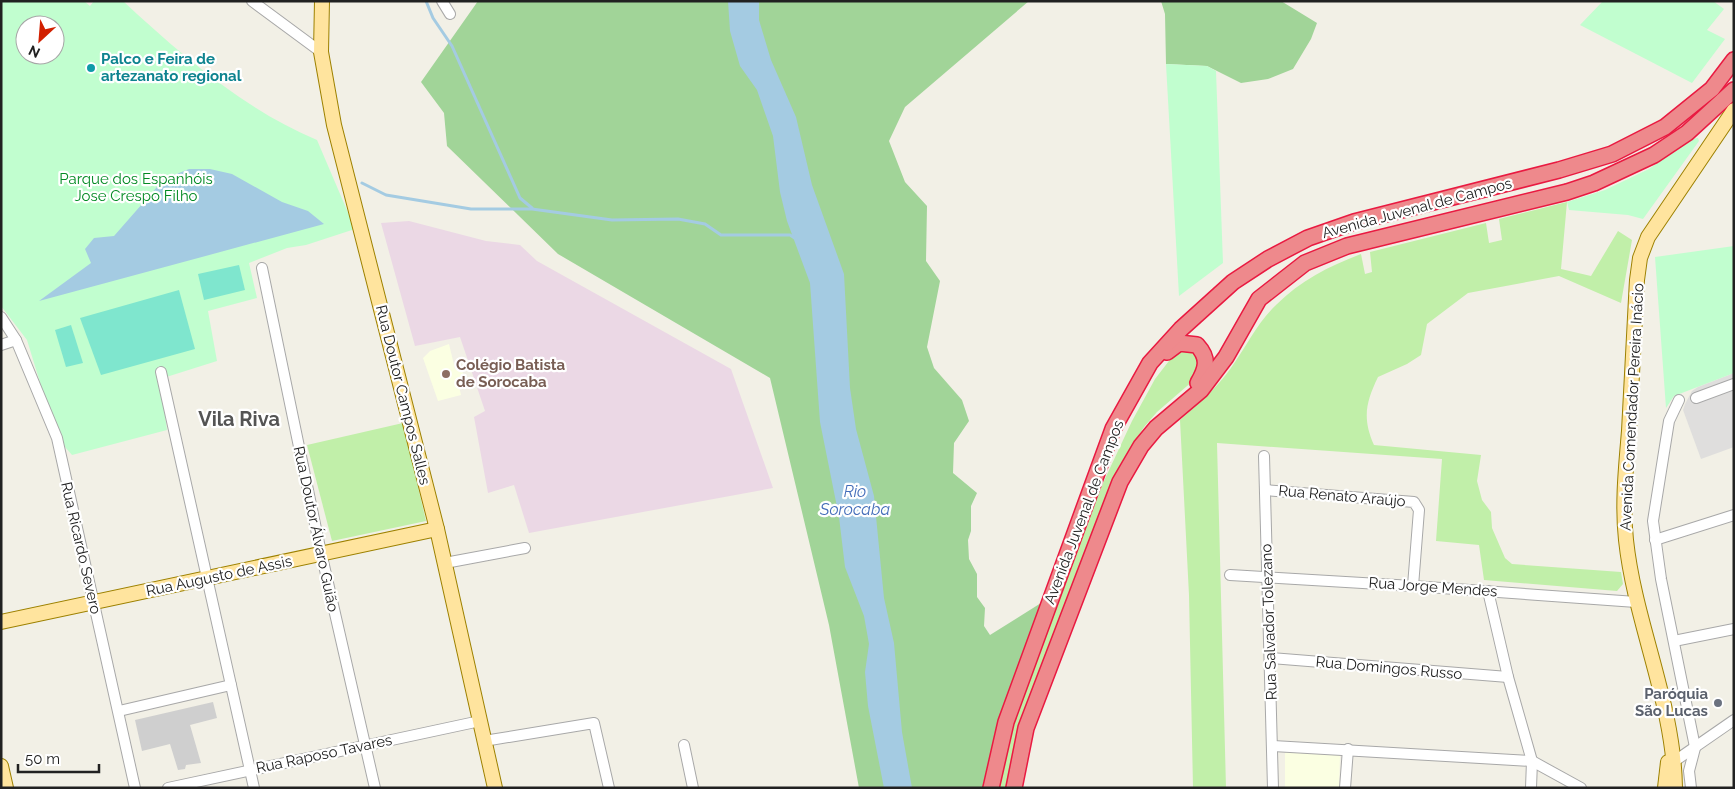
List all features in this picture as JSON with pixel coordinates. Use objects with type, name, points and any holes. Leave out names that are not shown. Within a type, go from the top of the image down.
[{"type":"highway","name":"Avenida Juvenal de Campos","points":[[991,788],[1006,722],[1112,429],[1150,364],[1180,329],[1233,282],[1268,259],[1308,238],[1354,222],[1559,170],[1612,154],[1665,127],[1712,89],[1734,60]]},
{"type":"highway","name":"Avenida Juvenal de Campos","points":[[1014,788],[1026,728],[1120,482],[1141,446],[1156,428],[1201,390],[1226,357],[1260,299],[1305,263],[1347,246],[1567,192],[1623,171],[1674,142],[1716,109],[1734,90]]},
{"type":"highway","points":[[1124,409],[1173,346],[1179,343],[1197,345],[1206,357],[1206,368],[1203,375],[1156,428]]},
{"type":"main road","name":"Rua Doutor Campos Salles","points":[[322,1],[321,52],[334,125],[437,529],[495,788]]},
{"type":"main road","name":"Avenida Comendador Pereira Inácio","points":[[1676,788],[1671,763],[1670,727],[1636,602],[1626,540],[1624,499],[1637,280],[1640,258],[1648,237],[1734,110]]},
{"type":"main road","name":"Rua Augusto de Assis","points":[[1,622],[437,529]]},
{"type":"main road","name":"Avenida Comendador Pereira Inácio","points":[[1665,788],[1671,763]]},
{"type":"main road","points":[[1,766],[6,788]]},
{"type":"street","points":[[252,1],[321,52]]},
{"type":"street","points":[[442,1],[450,14]]},
{"type":"street","name":"Rua Doutor Álvaro Guião","points":[[262,268],[321,554],[375,788]]},
{"type":"street","name":"Rua Ricardo Severo","points":[[1,317],[16,340],[56,438],[135,788]]},
{"type":"street","points":[[1,344],[16,340]]},
{"type":"street","points":[[161,372],[254,788]]},
{"type":"street","points":[[1696,398],[1734,384]]},
{"type":"street","points":[[1679,400],[1669,421],[1654,521],[1660,579],[1695,747],[1689,771],[1691,788]]},
{"type":"street","name":"Rua Salvador Tolezano","points":[[1264,456],[1271,658],[1273,788]]},
{"type":"street","name":"Rua Renato Araújo","points":[[1265,490],[1414,502],[1419,510],[1414,586]]},
{"type":"street","points":[[1655,540],[1734,515]]},
{"type":"street","points":[[445,563],[525,548]]},
{"type":"street","name":"Rua Jorge Mendes","points":[[1230,575],[1268,576],[1636,602]]},
{"type":"street","points":[[1488,591],[1508,677],[1532,762],[1531,788]]},
{"type":"street","points":[[1674,641],[1734,629]]},
{"type":"street","name":"Rua Domingos Russo","points":[[1271,658],[1508,677]]},
{"type":"street","points":[[118,711],[231,685]]},
{"type":"street","points":[[1671,763],[1734,720]]},
{"type":"street","name":"Rua Raposo Tavares","points":[[168,788],[480,721]]},
{"type":"street","points":[[484,741],[594,723],[609,788]]},
{"type":"street","points":[[684,745],[694,788]]},
{"type":"street","points":[[1273,746],[1348,749],[1532,762],[1581,788]]},
{"type":"street","points":[[1345,788],[1348,749]]},
{"type":"shaded area","points":[[409,221],[486,241],[520,245],[537,261],[731,369],[773,488],[529,533],[514,485],[488,493],[474,417],[485,411],[460,337],[415,346],[381,223]]},
{"type":"shaded area","name":"Colégio Batista de Sorocaba","points":[[449,344],[455,369],[461,367],[465,379],[458,381],[461,395],[438,401],[423,358],[430,351]]},
{"type":"shaded area","points":[[1734,373],[1734,447],[1701,459],[1683,410],[1685,404],[1692,391],[1698,387]]},
{"type":"shaded area","points":[[213,702],[217,718],[190,725],[201,763],[186,765],[185,769],[178,770],[170,744],[142,751],[135,720]]},
{"type":"shaded area","points":[[1288,751],[1340,755],[1339,788],[1285,788],[1285,753]]},
{"type":"green space","name":"Parque dos Espanhóis Jose Crespo Filho","points":[[1,1],[84,1],[90,6],[94,1],[123,1],[167,41],[239,97],[290,128],[317,140],[355,229],[306,245],[287,248],[249,263],[257,298],[208,311],[217,361],[160,379],[167,430],[72,455],[57,438],[27,340],[1,306]]},
{"type":"green space","points":[[478,1],[1029,1],[905,107],[889,141],[905,182],[927,206],[926,261],[940,281],[927,347],[934,368],[962,400],[969,421],[954,443],[953,473],[977,493],[971,506],[971,531],[968,540],[969,559],[977,574],[977,597],[985,608],[984,626],[990,635],[1041,603],[1001,714],[984,788],[859,788],[829,625],[770,378],[558,254],[447,146],[444,113],[421,82]]},
{"type":"green space","points":[[1161,1],[1281,1],[1317,23],[1311,39],[1293,69],[1268,79],[1241,83],[1207,66],[1166,64],[1165,14]]},
{"type":"green space","points":[[1603,1],[1713,1],[1724,9],[1707,30],[1725,39],[1692,83],[1580,25]]},
{"type":"green space","points":[[1166,64],[1207,66],[1216,71],[1223,263],[1179,296]]},
{"type":"green space","points":[[1698,138],[1699,141],[1643,219],[1628,215],[1569,210],[1567,202],[1605,190],[1649,169],[1691,139]]},
{"type":"green space","points":[[1567,202],[1561,269],[1591,276],[1618,231],[1632,240],[1621,303],[1559,276],[1468,293],[1427,324],[1421,355],[1407,364],[1378,377],[1368,402],[1368,426],[1374,445],[1481,455],[1477,481],[1482,500],[1491,512],[1492,528],[1505,558],[1512,564],[1621,572],[1623,584],[1617,591],[1484,580],[1479,545],[1436,541],[1442,459],[1217,443],[1226,788],[1193,788],[1189,595],[1180,420],[1207,396],[1226,375],[1269,312],[1285,296],[1316,275],[1361,254],[1365,274],[1372,272],[1370,252],[1486,223],[1489,243],[1502,240],[1499,219]]},
{"type":"green space","points":[[1734,246],[1734,373],[1674,396],[1666,408],[1655,257]]},
{"type":"green space","points":[[239,265],[245,290],[204,300],[198,274]]},
{"type":"green space","points":[[179,290],[195,349],[101,375],[80,318]]},
{"type":"green space","points":[[71,325],[83,363],[66,367],[55,330]]},
{"type":"green space","points":[[1181,350],[1191,350],[1201,358],[1194,380],[1157,412],[1144,427],[1119,466],[1028,704],[1006,788],[997,788],[1009,733],[1096,498],[1132,421],[1155,379],[1172,357]]},
{"type":"green space","points":[[403,423],[426,521],[332,541],[307,445]]},
{"type":"water","name":"Rio Sorocaba","points":[[728,1],[759,1],[759,20],[771,60],[796,117],[812,185],[844,274],[850,388],[856,429],[874,496],[884,598],[894,643],[902,732],[912,788],[884,788],[868,706],[865,672],[869,644],[864,616],[845,567],[839,517],[820,422],[810,283],[787,221],[780,192],[773,136],[757,90],[740,66],[730,31]]},
{"type":"water","points":[[189,169],[210,169],[232,174],[282,202],[308,211],[324,224],[39,301],[91,263],[85,249],[94,238],[114,236],[164,179]]},
{"type":"waterway","points":[[426,1],[433,18],[452,46],[520,198],[532,208]]},
{"type":"waterway","points":[[362,183],[386,195],[471,209],[532,209],[612,220],[678,219],[705,224],[721,235],[790,235],[796,239]]},
{"type":"place","name":"Palco e Feira de artezanato regional","points":[[91,68]]},
{"type":"place","name":"Colégio Batista de Sorocaba","points":[[446,374]]},
{"type":"place","name":"Paróquia São Lucas","points":[[1718,703]]},
{"type":"district","name":"Vila Riva","points":[[239,419]]}]
